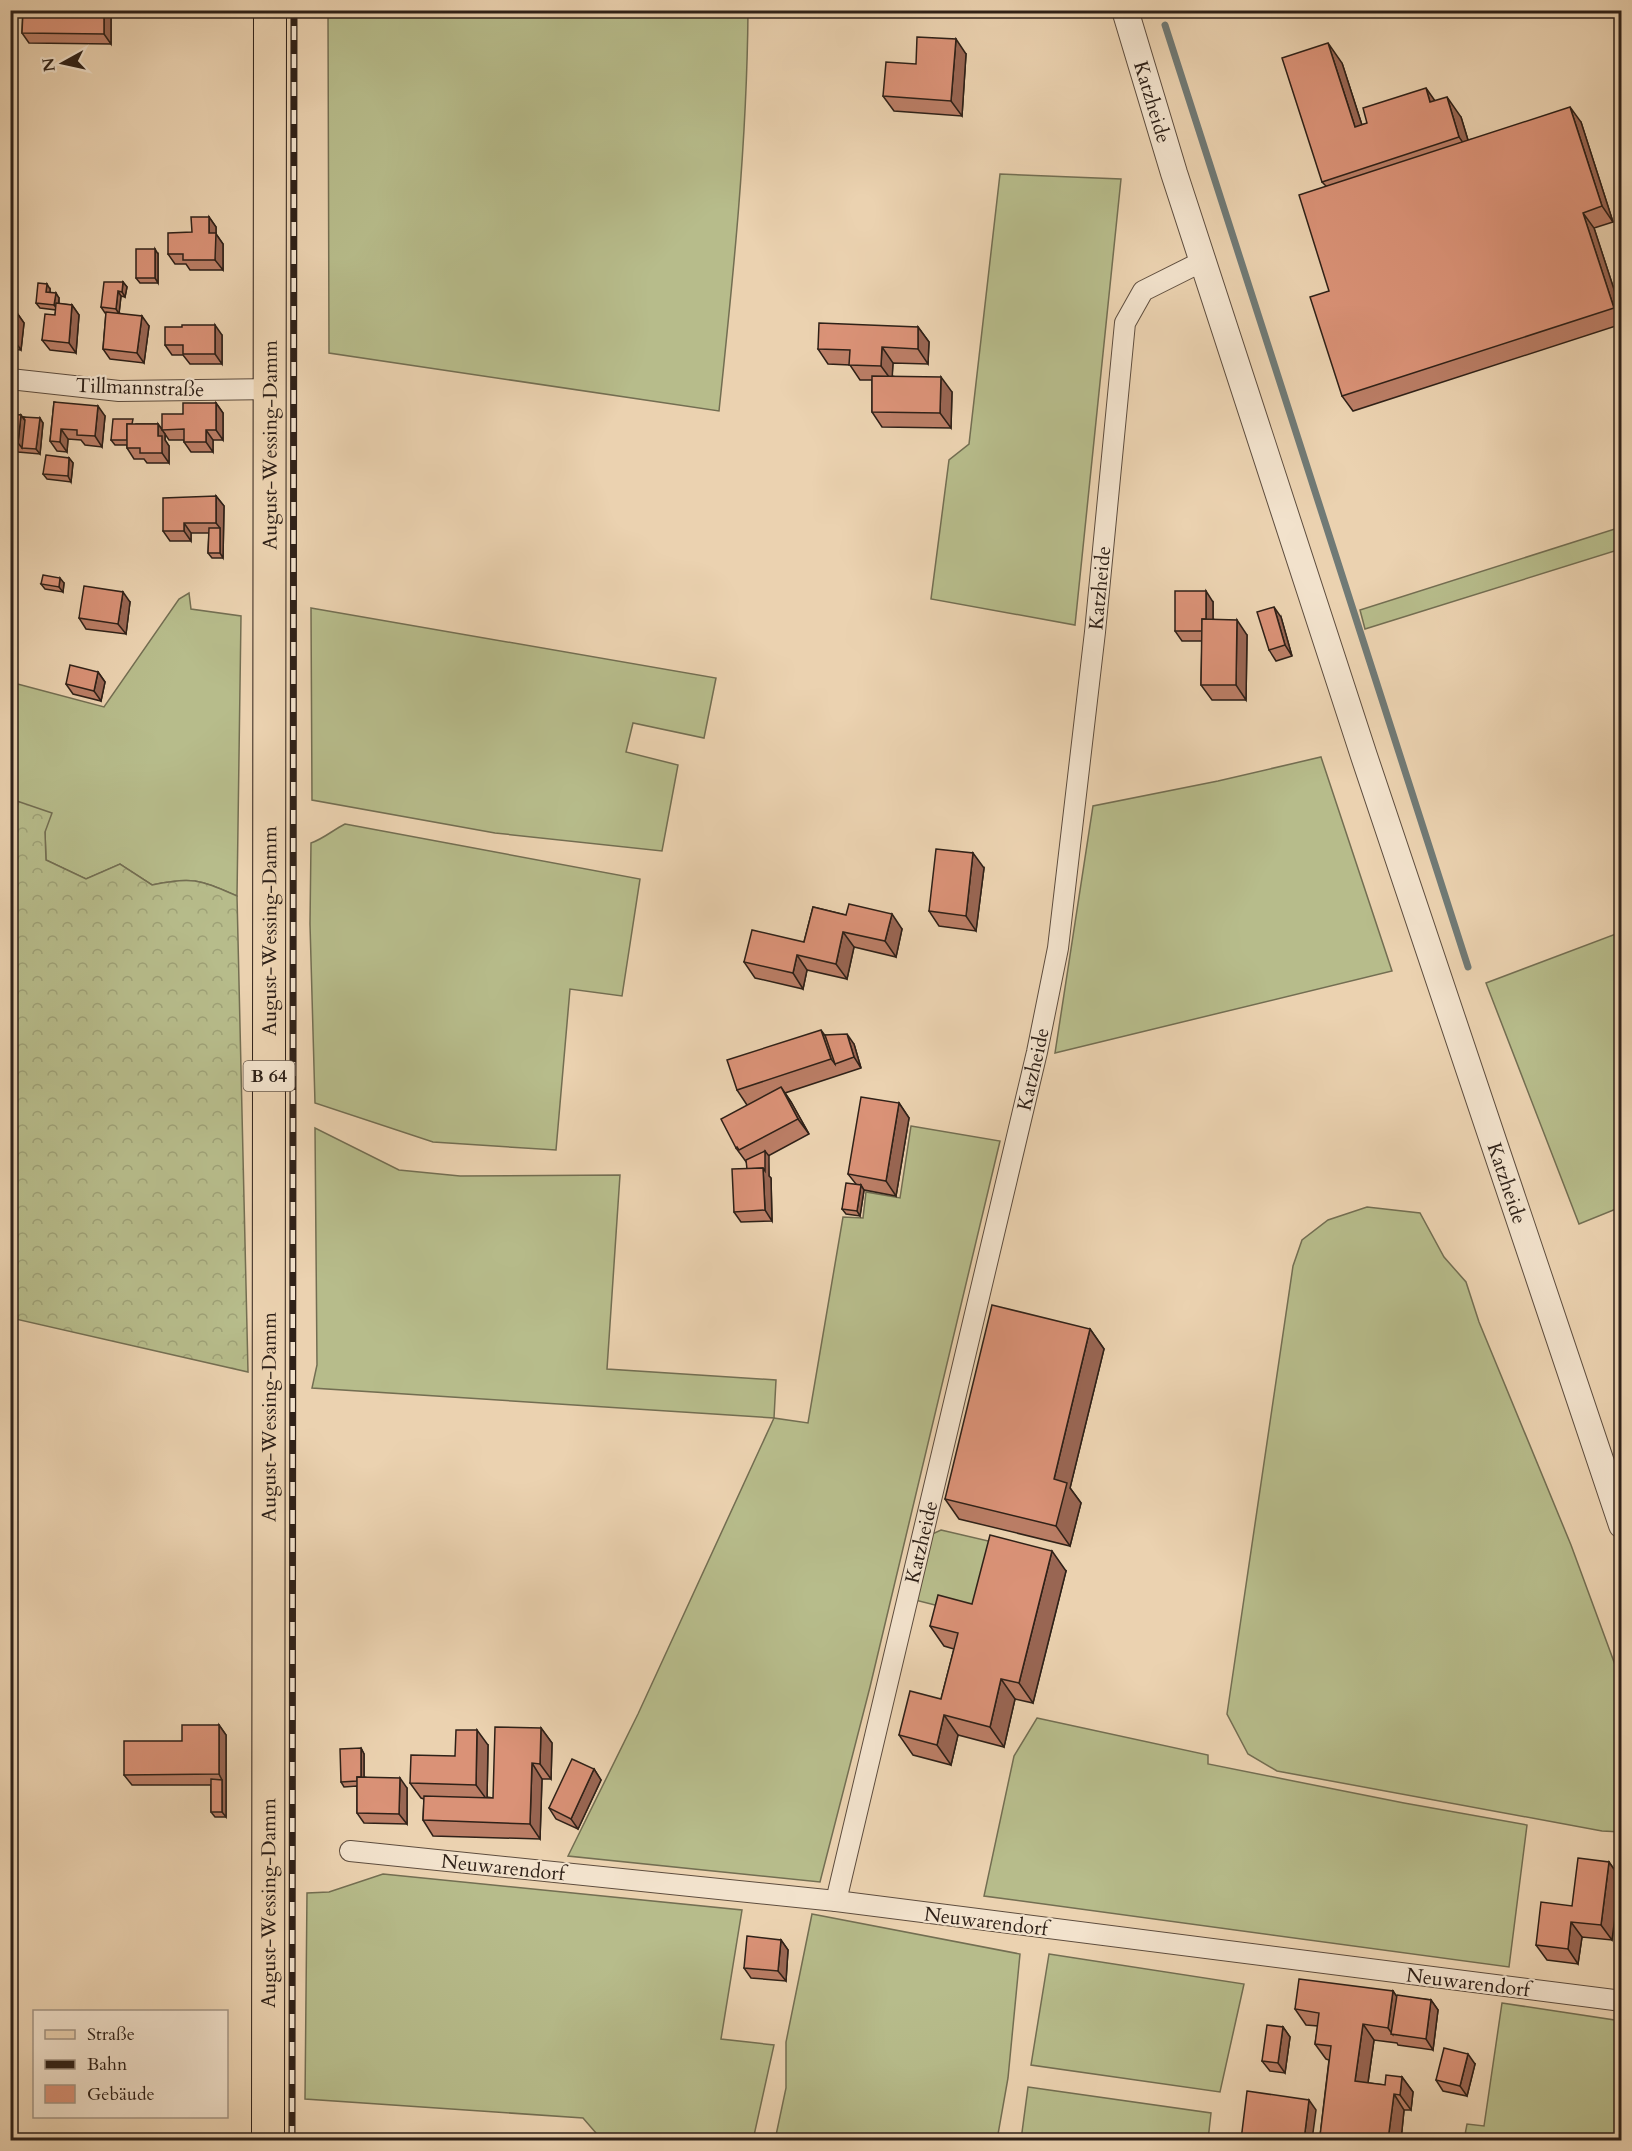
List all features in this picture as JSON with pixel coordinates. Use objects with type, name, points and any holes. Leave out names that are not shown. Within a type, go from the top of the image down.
[{"type":"main road","name":"August-Wessing-Damm","points":[[268,2140],[270,10]]},
{"type":"street","name":"Katzheide","points":[[1125,10],[1203,261],[1368,767],[1622,1525]]},
{"type":"street","name":"Katzheide","points":[[836,1901],[1037,1052],[1058,948],[1095,632],[1125,323],[1143,291],[1203,261]]},
{"type":"street","name":"Tillmannstraße","points":[[10,379],[119,391],[270,389]]},
{"type":"street","name":"Neuwarendorf","points":[[350,1851],[836,1901],[1622,2001]]},
{"type":"green space","points":[[328,11],[748,11],[742,161],[719,411],[329,353]]},
{"type":"green space","points":[[1000,174],[1121,179],[1075,625],[931,599],[949,460],[969,444]]},
{"type":"green space","points":[[1621,527],[1621,549],[1365,629],[1360,610]]},
{"type":"green space","points":[[189,593],[191,609],[241,616],[237,896],[196,881],[187,880],[152,885],[120,864],[86,879],[46,860],[45,832],[11,799],[10,682],[104,707],[179,599]]},
{"type":"green space","points":[[311,608],[716,678],[704,738],[633,723],[626,752],[678,765],[662,851],[495,833],[312,800]]},
{"type":"green space","points":[[1321,757],[1392,971],[1055,1053],[1093,806],[1218,781]]},
{"type":"green space","points":[[11,799],[52,813],[45,832],[46,860],[86,879],[120,864],[152,885],[187,880],[196,881],[237,896],[248,1372],[11,1318]]},
{"type":"green space","points":[[345,824],[640,879],[622,996],[570,989],[556,1150],[433,1142],[315,1103],[310,924],[311,843]]},
{"type":"green space","points":[[1621,932],[1621,1207],[1579,1224],[1486,983]]},
{"type":"green space","points":[[911,1126],[1000,1141],[870,1687],[820,1882],[568,1856],[638,1714],[774,1418],[808,1423],[843,1217],[863,1218],[866,1192],[900,1198]]},
{"type":"green space","points":[[315,1128],[399,1170],[460,1176],[620,1175],[607,1369],[776,1380],[774,1418],[312,1388],[317,1365]]},
{"type":"green space","points":[[1367,1207],[1420,1213],[1444,1257],[1466,1282],[1479,1322],[1571,1545],[1621,1681],[1621,1832],[1602,1831],[1277,1771],[1248,1754],[1227,1714],[1293,1266],[1302,1240],[1328,1220]]},
{"type":"green space","points":[[941,1530],[997,1543],[979,1616],[915,1600],[930,1535]]},
{"type":"green space","points":[[1037,1718],[1208,1755],[1208,1764],[1527,1825],[1509,1967],[984,1896],[1014,1756]]},
{"type":"green space","points":[[383,1874],[742,1910],[721,2039],[774,2045],[753,2140],[595,2140],[596,2133],[583,2118],[305,2099],[307,1893],[329,1892]]},
{"type":"green space","points":[[812,1914],[1020,1954],[1008,2078],[997,2140],[775,2140],[786,2088],[786,2042]]},
{"type":"green space","points":[[1049,1954],[1244,1984],[1220,2092],[1031,2065]]},
{"type":"green space","points":[[1502,2003],[1621,2021],[1621,2140],[1464,2140],[1467,2124],[1484,2126]]},
{"type":"green space","points":[[1028,2087],[1211,2113],[1208,2140],[1021,2140]]},
{"type":"building","points":[[23,10],[104,10],[104,34],[22,33]]},
{"type":"building","points":[[917,37],[956,39],[951,101],[883,96],[886,62],[916,64]]},
{"type":"building","points":[[1328,43],[1355,127],[1367,123],[1363,108],[1426,88],[1430,102],[1447,97],[1459,137],[1322,182],[1282,58]]},
{"type":"building","points":[[1570,107],[1602,206],[1583,213],[1614,308],[1342,396],[1310,297],[1329,291],[1299,195]]},
{"type":"building","points":[[191,217],[209,217],[209,233],[216,233],[215,260],[183,260],[183,254],[168,254],[168,233],[192,232]]},
{"type":"building","points":[[136,249],[155,249],[155,278],[136,278]]},
{"type":"building","points":[[104,282],[123,282],[122,292],[118,291],[116,309],[101,307]]},
{"type":"building","points":[[38,283],[47,284],[46,292],[56,293],[54,305],[36,303]]},
{"type":"building","points":[[56,303],[72,305],[69,343],[42,340],[45,314],[55,315]]},
{"type":"building","points":[[10,312],[17,313],[14,340],[10,340]]},
{"type":"building","points":[[106,312],[142,316],[137,353],[103,349]]},
{"type":"building","points":[[819,323],[918,327],[918,349],[882,347],[881,366],[849,365],[850,350],[818,349]]},
{"type":"building","points":[[182,325],[215,325],[215,354],[183,354],[183,345],[165,345],[165,327],[182,327]]},
{"type":"building","points":[[872,376],[941,377],[940,413],[872,412]]},
{"type":"building","points":[[54,402],[98,406],[95,436],[77,435],[77,430],[61,429],[60,442],[50,441]]},
{"type":"building","points":[[183,403],[216,403],[216,430],[206,430],[206,442],[184,442],[184,429],[162,430],[162,414],[183,414]]},
{"type":"building","points":[[10,414],[21,415],[18,443],[11,442]]},
{"type":"building","points":[[23,417],[40,418],[36,449],[22,448],[25,420]]},
{"type":"building","points":[[113,419],[133,419],[132,424],[127,424],[127,440],[111,440]]},
{"type":"building","points":[[127,424],[158,424],[158,436],[162,436],[162,453],[140,453],[140,448],[127,448]]},
{"type":"building","points":[[46,455],[69,458],[68,476],[43,474]]},
{"type":"building","points":[[216,496],[216,523],[184,523],[184,531],[163,531],[163,498]]},
{"type":"building","points":[[209,528],[220,528],[220,553],[208,553]]},
{"type":"building","points":[[43,575],[60,578],[59,587],[41,584]]},
{"type":"building","points":[[84,586],[123,592],[118,624],[79,618]]},
{"type":"building","points":[[1175,591],[1206,591],[1206,619],[1202,619],[1202,631],[1175,631]]},
{"type":"building","points":[[1274,607],[1285,645],[1269,650],[1257,612]]},
{"type":"building","points":[[1202,619],[1237,620],[1236,685],[1201,685]]},
{"type":"building","points":[[70,665],[98,672],[94,691],[66,684]]},
{"type":"building","points":[[936,849],[973,853],[966,916],[929,911]]},
{"type":"building","points":[[849,904],[892,914],[885,941],[843,932],[836,964],[797,955],[793,973],[744,962],[752,930],[804,942],[813,907],[846,915]]},
{"type":"building","points":[[821,1030],[831,1059],[737,1090],[727,1060]]},
{"type":"building","points":[[847,1034],[854,1057],[835,1064],[825,1035]]},
{"type":"building","points":[[781,1087],[798,1119],[739,1150],[736,1148],[721,1119]]},
{"type":"building","points":[[861,1097],[899,1103],[886,1181],[848,1174]]},
{"type":"building","points":[[765,1151],[765,1171],[763,1168],[747,1169],[746,1160]]},
{"type":"building","points":[[763,1168],[765,1210],[734,1212],[732,1169]]},
{"type":"building","points":[[846,1183],[861,1185],[857,1211],[842,1209]]},
{"type":"building","points":[[992,1305],[1090,1329],[1054,1479],[1067,1483],[1056,1526],[945,1499]]},
{"type":"building","points":[[990,1535],[1052,1551],[1019,1683],[1001,1679],[990,1727],[944,1715],[937,1745],[899,1735],[910,1691],[941,1699],[958,1633],[930,1626],[938,1595],[972,1604]]},
{"type":"building","points":[[182,1725],[219,1725],[219,1774],[124,1775],[124,1741],[182,1741]]},
{"type":"building","points":[[495,1727],[541,1728],[540,1764],[532,1763],[530,1824],[423,1820],[424,1796],[493,1798]]},
{"type":"building","points":[[456,1730],[477,1730],[476,1785],[410,1783],[411,1755],[455,1756]]},
{"type":"building","points":[[361,1748],[361,1777],[357,1777],[357,1781],[341,1782],[340,1749]]},
{"type":"building","points":[[572,1759],[594,1769],[571,1819],[549,1808]]},
{"type":"building","points":[[357,1777],[400,1778],[399,1814],[357,1813]]},
{"type":"building","points":[[211,1779],[222,1780],[222,1812],[211,1812]]},
{"type":"building","points":[[1578,1858],[1609,1862],[1601,1925],[1571,1922],[1568,1949],[1536,1945],[1541,1902],[1572,1906]]},
{"type":"building","points":[[747,1936],[781,1940],[778,1971],[744,1968]]},
{"type":"building","points":[[1299,1979],[1393,1991],[1388,2028],[1363,2024],[1355,2081],[1385,2085],[1386,2075],[1402,2077],[1400,2095],[1394,2094],[1388,2140],[1320,2136],[1331,2046],[1315,2044],[1319,2013],[1295,2009]]},
{"type":"building","points":[[1397,1995],[1431,2000],[1426,2039],[1391,2034]]},
{"type":"building","points":[[1267,2025],[1283,2027],[1278,2063],[1262,2061]]},
{"type":"building","points":[[1444,2048],[1468,2054],[1460,2086],[1436,2080]]},
{"type":"building","points":[[1247,2091],[1309,2100],[1304,2140],[1241,2140]]},
{"type":"waterway","points":[[1165,25],[1468,967]]},
{"type":"railway","points":[[292,2140],[294,10]]}]
